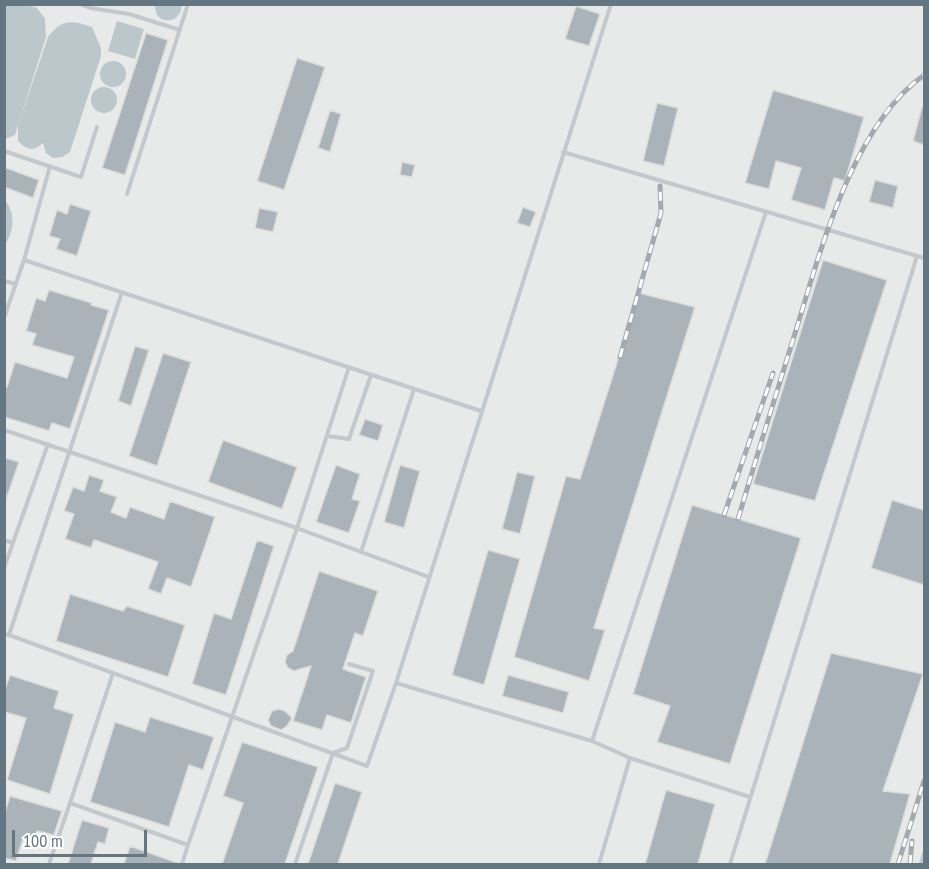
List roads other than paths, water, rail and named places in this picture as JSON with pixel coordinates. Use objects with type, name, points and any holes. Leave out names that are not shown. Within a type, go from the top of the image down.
[{"type":"lane","points":[[80,4],[90,8],[129,14],[180,30]]},
{"type":"lane","points":[[127,194],[188,4]]},
{"type":"lane","points":[[122,292],[7,635],[368,766],[611,4]]},
{"type":"lane","points":[[4,151],[81,177],[97,127]]},
{"type":"lane","points":[[563,152],[924,258]]},
{"type":"lane","points":[[4,318],[24,260],[50,166]]},
{"type":"lane","points":[[592,741],[766,212]]},
{"type":"lane","points":[[729,864],[916,256]]},
{"type":"lane","points":[[24,260],[481,411]]},
{"type":"lane","points":[[4,281],[16,284]]},
{"type":"lane","points":[[182,864],[297,528],[349,367]]},
{"type":"lane","points":[[327,436],[349,439],[371,375]]},
{"type":"lane","points":[[361,552],[414,389]]},
{"type":"lane","points":[[4,430],[297,528],[429,577]]},
{"type":"lane","points":[[4,568],[48,444]]},
{"type":"lane","points":[[4,540],[14,543]]},
{"type":"lane","points":[[333,753],[347,748],[373,671],[350,664]]},
{"type":"lane","points":[[49,864],[113,673]]},
{"type":"lane","points":[[396,683],[592,741],[630,758],[750,797]]},
{"type":"lane","points":[[294,864],[333,753]]},
{"type":"lane","points":[[599,864],[630,758]]},
{"type":"lane","points":[[70,803],[188,845]]},
{"type":"lane","points":[[921,864],[924,853]]},
{"type":"railway","points":[[738,519],[814,271],[840,196],[876,127],[898,98],[924,75]]},
{"type":"railway","points":[[620,357],[661,213],[660,186]]},
{"type":"railway","points":[[724,515],[773,373]]},
{"type":"railway","points":[[898,864],[924,781]]},
{"type":"railway","points":[[910,864],[912,841]]}]
